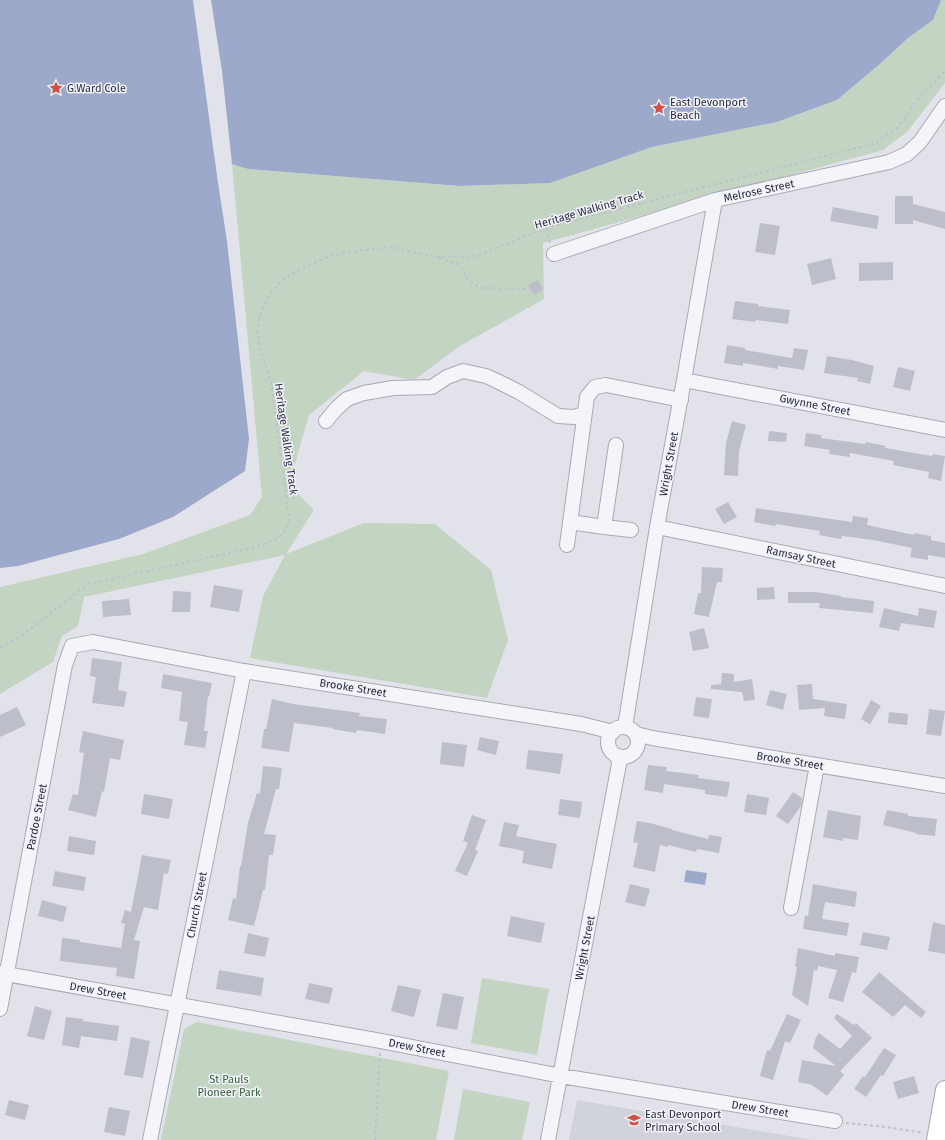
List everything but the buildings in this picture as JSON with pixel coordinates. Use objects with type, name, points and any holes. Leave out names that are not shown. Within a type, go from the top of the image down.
[{"type":"main road","points":[[936,1138],[945,1090]]},
{"type":"street","name":"Melrose Street","points":[[554,254],[715,200],[889,162],[906,154],[920,142],[945,106]]},
{"type":"street","name":"Wright Street","points":[[625,731],[657,527],[681,400],[715,200]]},
{"type":"street","points":[[326,421],[347,399],[364,393],[393,388],[432,387],[447,377],[463,371],[486,376],[497,381],[558,416],[574,417],[584,414]]},
{"type":"street","name":"Gwynne Street","points":[[684,380],[945,430]]},
{"type":"street","points":[[567,544],[587,397],[595,387],[606,385],[681,400]]},
{"type":"street","points":[[604,528],[616,445]]},
{"type":"street","points":[[570,522],[604,528],[631,530]]},
{"type":"street","name":"Ramsay Street","points":[[657,527],[945,586]]},
{"type":"street","name":"Brooke Street","points":[[94,642],[244,670],[625,731],[652,738],[945,786]]},
{"type":"street","name":"Pardoe Street","points":[[0,1010],[4,973],[65,665],[72,646],[94,642]]},
{"type":"street","name":"Church Street","points":[[150,1140],[244,670]]},
{"type":"street","points":[[625,731],[638,743],[635,751],[627,756],[618,756],[611,750],[609,740],[625,731]]},
{"type":"street","name":"Wright Street","points":[[548,1140],[619,764],[618,756]]},
{"type":"street","points":[[791,908],[817,765]]},
{"type":"street","name":"Drew Street","points":[[4,973],[381,1041],[561,1076],[835,1121]]},
{"type":"path","name":"Heritage Walking Track","points":[[0,647],[20,637],[88,584],[248,549],[270,543],[282,535],[288,525],[289,518],[271,383],[260,348],[258,330],[261,313],[270,294],[280,282],[298,270],[330,256],[362,250],[392,248],[436,257],[477,256],[546,228],[876,143],[898,127],[919,98],[945,71]]},
{"type":"path","points":[[436,257],[458,264],[462,268],[466,278],[482,288],[526,289]]},
{"type":"path","points":[[375,1140],[381,1041]]},
{"type":"path","points":[[835,1121],[886,1127],[936,1138]]},
{"type":"shaded area","name":"East Devonport Primary School","points":[[577,1100],[813,1140],[569,1140]]},
{"type":"green space","points":[[941,0],[945,0],[945,83],[907,132],[883,150],[543,243],[544,299],[460,346],[414,380],[364,371],[309,415],[289,485],[314,510],[286,554],[364,523],[435,524],[491,570],[508,640],[487,698],[250,658],[263,596],[285,555],[84,597],[78,626],[62,636],[53,662],[0,694],[0,587],[143,554],[250,515],[262,497],[232,164],[248,169],[460,186],[550,183],[652,147],[777,122],[837,100],[908,38],[933,20]]},
{"type":"green space","points":[[482,978],[549,989],[537,1055],[471,1043]]},
{"type":"green space","name":"St Pauls Pioneer Park","points":[[197,1022],[449,1071],[436,1140],[161,1140],[184,1029]]},
{"type":"green space","points":[[463,1089],[530,1102],[522,1140],[454,1140]]},
{"type":"water","points":[[0,0],[193,0],[227,241],[249,439],[245,471],[173,517],[119,539],[18,566],[0,568]]},
{"type":"water","points":[[211,0],[941,0],[933,20],[908,38],[837,100],[777,122],[652,147],[550,183],[460,186],[248,169],[232,164],[222,71]]},
{"type":"water","points":[[686,870],[707,873],[705,885],[684,882]]},
{"type":"place","name":"G.Ward Cole","points":[[56,88]]},
{"type":"place","name":"East Devonport Beach","points":[[659,108]]},
{"type":"place","name":"East Devonport Primary School","points":[[634,1120]]}]
